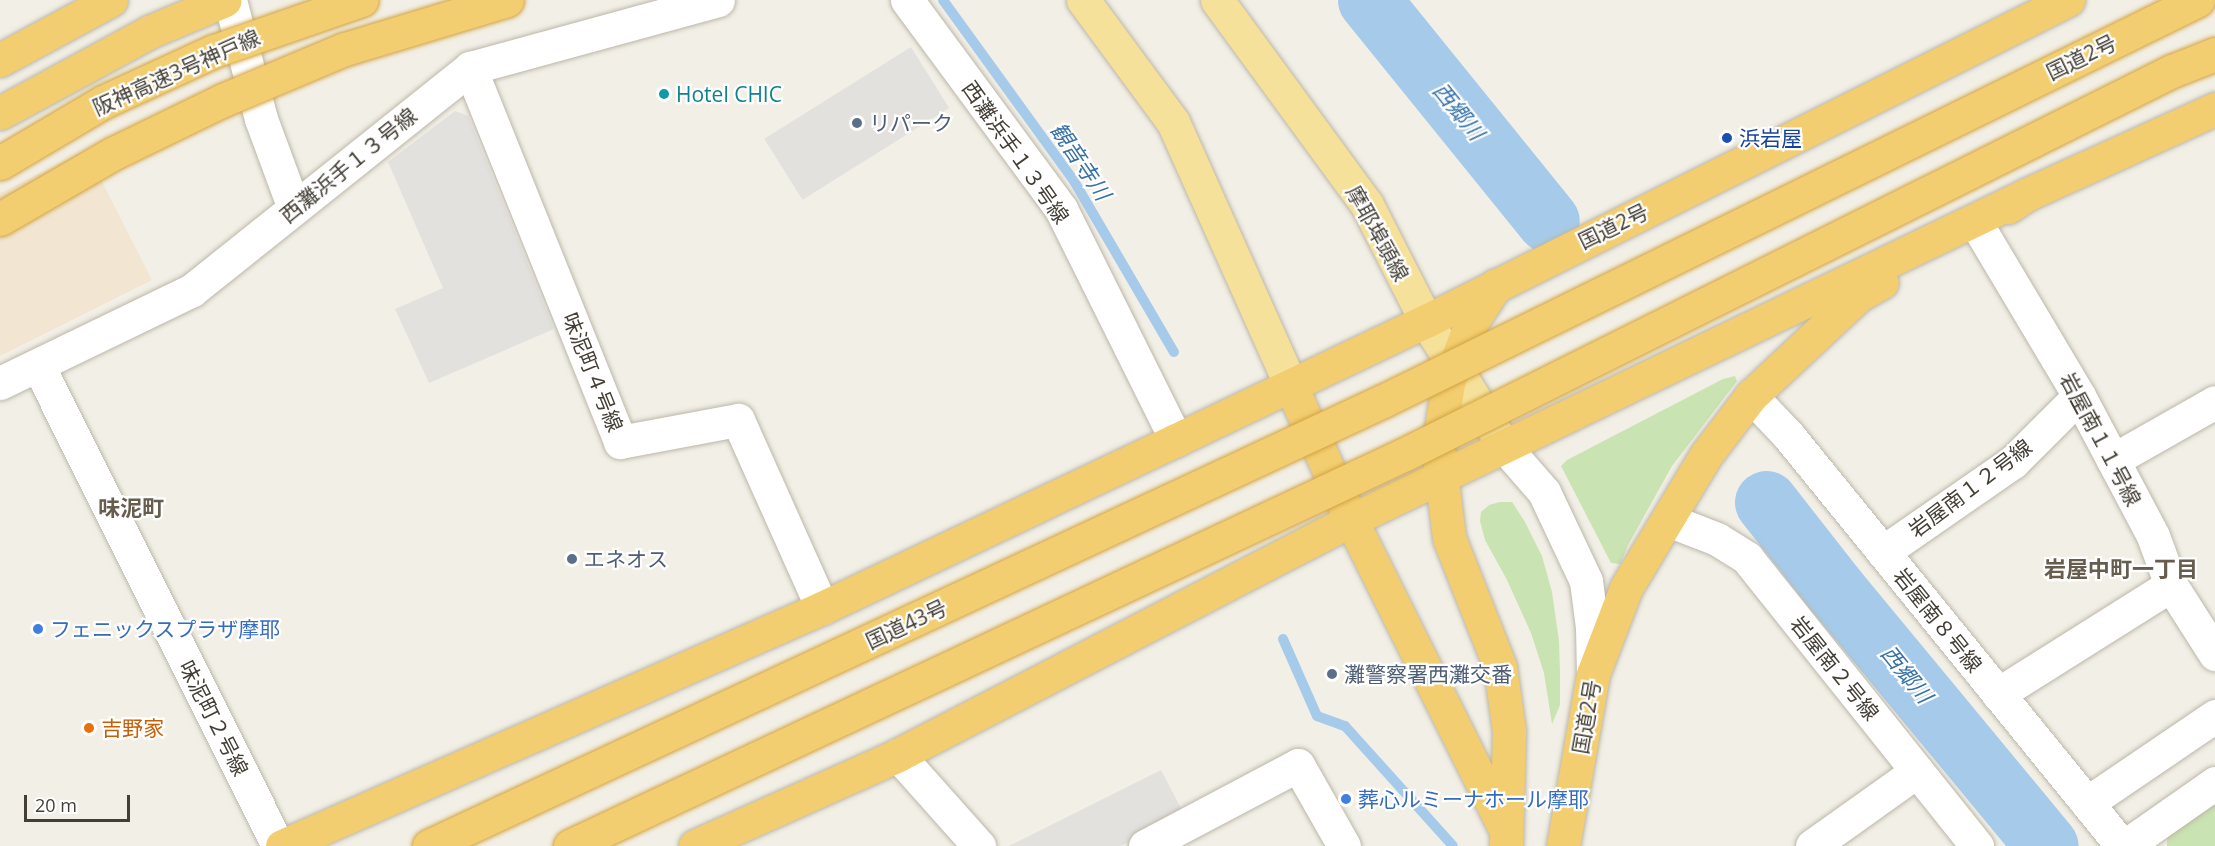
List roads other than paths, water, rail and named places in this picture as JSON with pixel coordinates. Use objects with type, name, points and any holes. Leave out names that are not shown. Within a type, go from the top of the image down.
[{"type":"highway","points":[[0,60],[111,0]]},
{"type":"highway","name":"阪神高速3号神戸線","points":[[0,113],[149,32],[225,0]]},
{"type":"highway","name":"阪神高速3号神戸線","points":[[0,163],[103,102],[214,51],[361,0]]},
{"type":"highway","points":[[0,219],[114,153],[221,101],[345,49],[507,0]]},
{"type":"highway","name":"国道2号","points":[[280,846],[822,608],[1426,321],[2068,0]]},
{"type":"highway","name":"国道2号","points":[[1383,401],[2198,0]]},
{"type":"highway","points":[[570,846],[1405,454],[2162,76],[2215,54]]},
{"type":"highway","name":"国道2号","points":[[695,846],[898,755],[1351,520],[2026,195],[2215,109]]},
{"type":"highway","name":"国道2号","points":[[1563,846],[1593,674],[1626,588],[1706,455],[1751,396],[1859,295],[1979,228],[2026,195]]},
{"type":"highway","points":[[1497,284],[1471,323],[1453,369],[1448,383],[1438,448],[1449,538],[1500,667],[1509,731],[1506,839]]},
{"type":"highway","points":[[1291,386],[1351,520],[1506,839]]},
{"type":"highway","name":"国道43号","points":[[429,846],[1383,401]]},
{"type":"main road","points":[[1083,0],[1173,122],[1291,386]]},
{"type":"main road","name":"摩耶埠頭線","points":[[1217,0],[1367,205],[1453,369],[1504,446]]},
{"type":"street","points":[[230,0],[261,119],[294,208]]},
{"type":"street","name":"西灘浜手１３号線","points":[[0,383],[192,290],[470,68],[718,0]]},
{"type":"street","name":"西灘浜手１３号線","points":[[907,0],[1061,209],[1176,440]]},
{"type":"street","name":"味泥町４号線","points":[[470,68],[620,441],[738,420],[822,608]]},
{"type":"street","name":"岩屋南１１号線","points":[[1979,228],[2079,396],[2153,537],[2171,585],[2215,654]]},
{"type":"street","name":"味泥町２号線","points":[[38,365],[280,846]]},
{"type":"street","name":"岩屋南８号線","points":[[1751,396],[1788,435],[2123,846]]},
{"type":"street","name":"岩屋南１２号線","points":[[1883,552],[2013,462],[2079,396]]},
{"type":"street","points":[[2113,460],[2215,402]]},
{"type":"street","points":[[1504,446],[1544,492],[1586,581],[1592,627],[1593,674]]},
{"type":"street","name":"岩屋南２号線","points":[[1668,520],[1717,539],[1747,558],[1977,846]]},
{"type":"street","points":[[1998,694],[2171,585]]},
{"type":"street","points":[[2087,803],[2215,716]]},
{"type":"street","points":[[898,755],[979,846]]},
{"type":"street","points":[[1145,846],[1298,765],[1344,846]]},
{"type":"street","points":[[1812,846],[1917,771]]},
{"type":"street","points":[[2123,846],[2215,783]]},
{"type":"waterway","name":"観音寺川","points":[[943,0],[1074,181],[1174,352]]},
{"type":"waterway","name":"西郷川","points":[[1369,0],[1548,221]]},
{"type":"waterway","name":"西郷川","points":[[1766,502],[1835,590],[2047,846]]},
{"type":"waterway","name":"観音寺川","points":[[1283,639],[1317,716],[1345,726],[1453,846]]},
{"type":"place","name":"Hotel CHIC","points":[[664,94]]},
{"type":"place","name":"リパーク","points":[[857,123]]},
{"type":"place","name":"浜岩屋","points":[[1727,138]]},
{"type":"place","name":"エネオス","points":[[572,559]]},
{"type":"place","name":"フェニックスプラザ摩耶","points":[[38,629]]},
{"type":"place","name":"灘警察署西灘交番","points":[[1332,674]]},
{"type":"place","name":"吉野家","points":[[89,728]]},
{"type":"place","name":"葬心ルミーナホール摩耶","points":[[1346,799]]},
{"type":"district","name":"味泥町","points":[[131,508]]},
{"type":"district","name":"岩屋中町一丁目","points":[[2121,569]]}]
